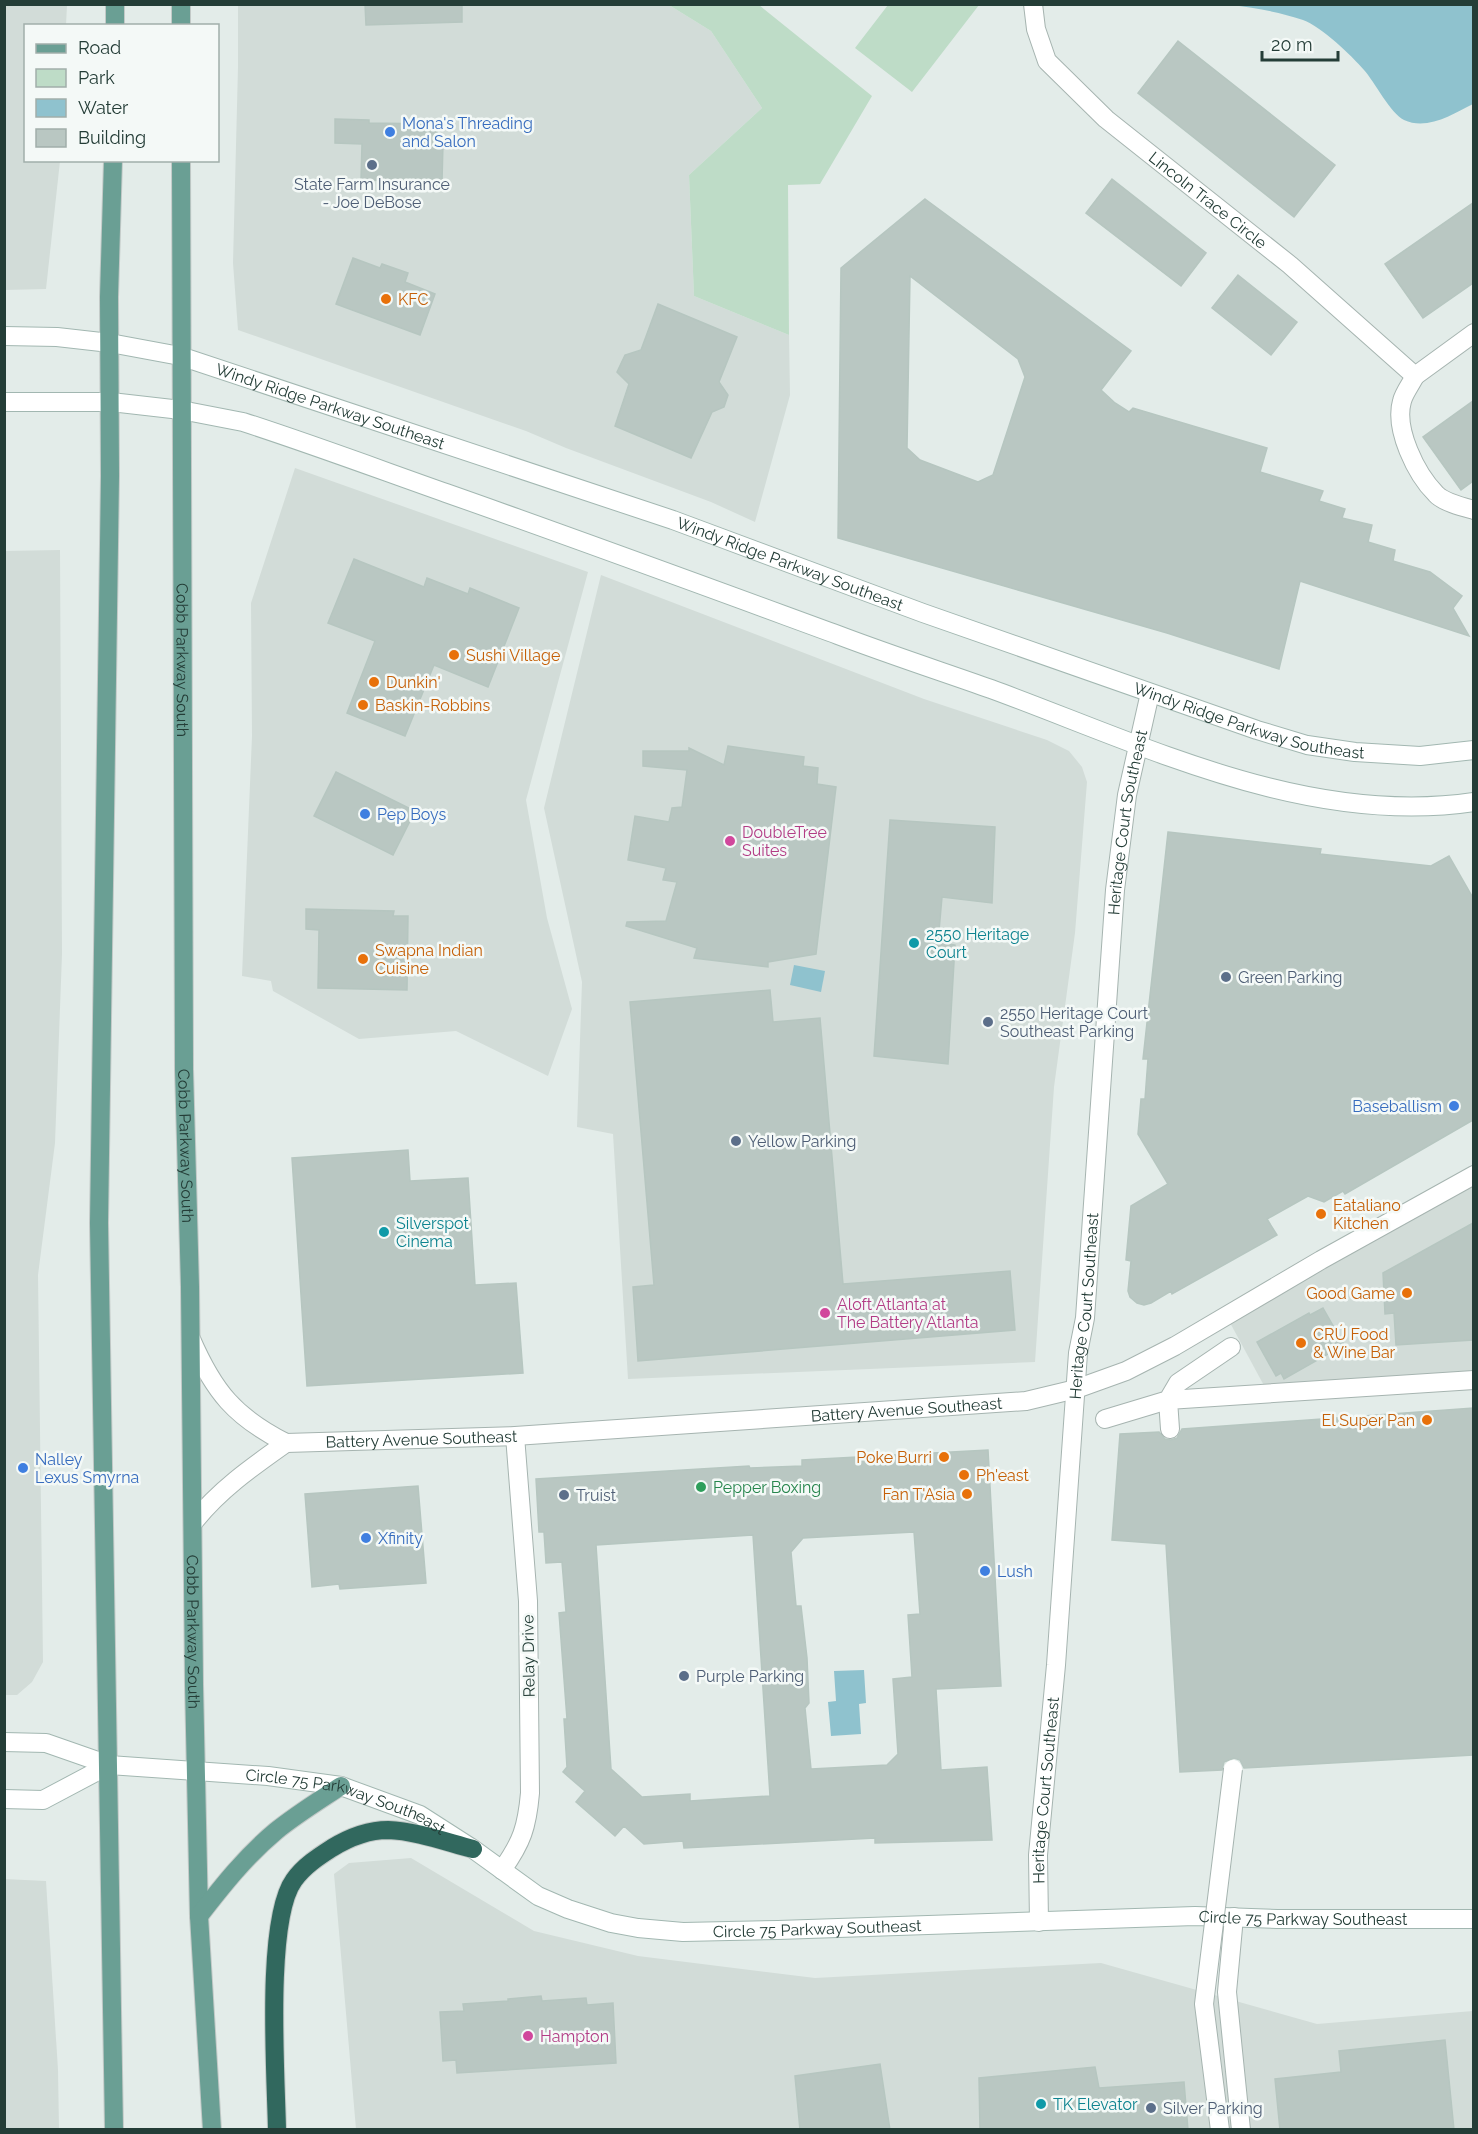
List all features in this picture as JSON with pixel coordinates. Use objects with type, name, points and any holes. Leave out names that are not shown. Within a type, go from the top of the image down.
[{"type":"highway","points":[[277,2130],[275,1979],[278,1929],[283,1904],[293,1881],[312,1861],[361,1832],[388,1830],[473,1849]]},
{"type":"main road","points":[[115,4],[115,24]]},
{"type":"main road","points":[[181,4],[181,24]]},
{"type":"main road","points":[[113,162],[109,297],[111,402],[99,1223],[114,2130]]},
{"type":"main road","name":"Cobb Parkway South","points":[[181,162],[184,1069],[191,1339],[195,1772],[199,1917],[212,2130]]},
{"type":"main road","points":[[199,1917],[226,1881],[262,1843],[341,1786]]},
{"type":"street","name":"Lincoln Trace Circle","points":[[1033,4],[1036,29],[1047,61],[1097,111],[1290,265],[1415,376]]},
{"type":"street","points":[[1473,333],[1415,376],[1402,400],[1401,417],[1414,465],[1437,496],[1473,510]]},
{"type":"street","name":"Windy Ridge Parkway Southeast","points":[[4,336],[57,337],[110,343],[180,356],[651,513],[922,613],[1257,730],[1307,745],[1355,752],[1420,756],[1473,750]]},
{"type":"street","points":[[4,402],[111,402],[181,410],[243,422],[680,576],[991,689],[1137,745],[1273,790],[1332,802],[1394,807],[1427,807],[1473,802]]},
{"type":"street","name":"Heritage Court Southeast","points":[[1038,1922],[1038,1856],[1056,1665],[1078,1353],[1085,1318],[1115,890],[1127,795],[1150,693]]},
{"type":"street","name":"Battery Avenue Southeast","points":[[286,1443],[515,1436],[1026,1401],[1076,1389],[1126,1371],[1175,1347],[1321,1260],[1473,1175]]},
{"type":"street","points":[[191,1339],[213,1384],[228,1403],[239,1414],[286,1443],[224,1489],[210,1502],[193,1524]]},
{"type":"street","points":[[1170,1429],[1167,1400],[1178,1383],[1231,1347]]},
{"type":"street","points":[[1105,1419],[1167,1400],[1473,1380]]},
{"type":"street","name":"Relay Drive","points":[[502,1870],[517,1848],[527,1821],[530,1793],[528,1619],[515,1436]]},
{"type":"street","name":"Circle 75 Parkway Southeast","points":[[4,1742],[45,1743],[109,1765],[268,1776],[341,1786],[420,1815],[473,1849],[538,1896],[568,1910],[610,1923],[638,1928],[683,1932],[1195,1916],[1473,1919]]},
{"type":"street","points":[[4,1799],[43,1800],[109,1765]]},
{"type":"street","points":[[1220,2130],[1204,2004],[1233,1769]]},
{"type":"street","points":[[1234,1917],[1227,1992],[1241,2130]]},
{"type":"shaded area","points":[[4,5],[67,5],[66,24],[24,24],[24,162],[60,162],[46,289],[5,290]]},
{"type":"shaded area","points":[[238,5],[669,5],[711,31],[762,108],[689,175],[694,296],[789,335],[790,395],[755,522],[711,502],[526,431],[238,330],[233,263]]},
{"type":"shaded area","points":[[295,468],[588,572],[526,800],[547,918],[572,1009],[548,1076],[456,1031],[359,1039],[273,991],[271,981],[242,976],[252,736],[251,603]]},
{"type":"shaded area","points":[[60,550],[62,954],[55,1143],[38,1275],[43,1662],[32,1682],[17,1695],[5,1695],[4,551]]},
{"type":"shaded area","points":[[601,575],[924,699],[1047,740],[1069,751],[1082,767],[1087,782],[1075,933],[1054,1087],[1035,1362],[628,1379],[613,1134],[577,1127],[582,982],[544,808]]},
{"type":"shaded area","points":[[1473,1180],[1473,1378],[1268,1393],[1228,1319]]},
{"type":"shaded area","points":[[411,1858],[534,1931],[638,1956],[815,1978],[1101,1963],[1317,2024],[1473,2011],[1473,2129],[356,2129],[334,1874],[349,1863]]},
{"type":"shaded area","points":[[4,1879],[46,1881],[58,2070],[59,2129],[5,2129]]},
{"type":"green space","points":[[669,5],[759,5],[872,96],[820,184],[788,185],[789,335],[694,296],[689,175],[762,108],[711,31]]},
{"type":"green space","points":[[888,5],[979,5],[912,92],[855,48]]},
{"type":"water","points":[[1231,5],[1473,5],[1473,104],[1440,120],[1422,124],[1404,120],[1394,111],[1358,64],[1319,29],[1303,20],[1285,15]]},
{"type":"water","points":[[794,965],[825,971],[821,992],[790,985]]},
{"type":"water","points":[[864,1670],[866,1703],[859,1704],[861,1734],[831,1736],[828,1702],[836,1701],[834,1671]]},
{"type":"building","points":[[365,4],[462,4],[462,22],[366,25]]},
{"type":"building","points":[[1178,41],[1335,165],[1294,217],[1138,93]]},
{"type":"building","points":[[335,119],[369,120],[369,123],[437,124],[437,143],[443,143],[442,182],[361,180],[362,144],[335,143]]},
{"type":"building","points":[[1112,179],[1206,253],[1181,286],[1086,213]]},
{"type":"building","points":[[925,199],[1131,351],[1101,390],[1115,403],[1129,412],[1133,408],[1267,448],[1260,472],[1323,491],[1319,501],[1345,509],[1342,518],[1372,525],[1368,542],[1395,550],[1393,561],[1430,572],[1462,596],[1453,608],[1469,636],[1300,581],[1279,669],[1167,633],[838,538],[841,268]],"holes":[[[910,276],[1018,359],[1025,377],[993,475],[978,482],[920,460],[907,448]]]},
{"type":"building","points":[[1473,203],[1473,283],[1423,318],[1385,264]]},
{"type":"building","name":"KFC","points":[[353,258],[380,268],[382,264],[408,273],[405,282],[435,294],[420,335],[336,304]]},
{"type":"building","points":[[1238,275],[1297,322],[1271,355],[1212,308]]},
{"type":"building","points":[[658,304],[737,337],[719,382],[728,395],[724,407],[712,412],[691,458],[615,426],[629,384],[617,372],[625,355],[641,350]]},
{"type":"building","points":[[1473,401],[1473,481],[1461,490],[1423,437]]},
{"type":"building","name":"Sushi Village","points":[[354,559],[424,587],[427,578],[468,594],[470,588],[519,608],[488,687],[434,665],[405,736],[347,713],[375,641],[328,623]]},
{"type":"building","name":"DoubleTree Suites","points":[[728,746],[804,757],[803,766],[818,768],[817,784],[836,787],[816,954],[768,962],[768,967],[694,958],[697,948],[626,926],[627,922],[666,921],[677,882],[663,880],[666,868],[628,860],[635,816],[669,822],[672,808],[682,807],[687,770],[643,766],[643,751],[689,751],[689,748],[724,765]]},
{"type":"building","name":"Pep Boys","points":[[336,772],[415,811],[393,855],[314,816]]},
{"type":"building","name":"2550 Heritage Court","points":[[890,820],[995,827],[992,903],[942,897],[938,942],[955,945],[948,1064],[874,1056]]},
{"type":"building","points":[[1168,832],[1321,849],[1320,854],[1431,866],[1449,856],[1473,898],[1473,1120],[1345,1194],[1343,1191],[1324,1202],[1308,1196],[1267,1219],[1277,1235],[1172,1294],[1171,1291],[1144,1305],[1130,1297],[1128,1291],[1131,1261],[1126,1260],[1131,1206],[1168,1184],[1138,1134],[1141,1099],[1145,1099],[1148,1059],[1143,1059]]},
{"type":"building","name":"Swapna Indian Cuisine","points":[[306,909],[394,911],[393,916],[408,916],[407,990],[318,988],[319,930],[306,929]]},
{"type":"building","name":"Yellow Parking","points":[[770,990],[773,1022],[820,1018],[843,1284],[1010,1271],[1015,1330],[638,1361],[633,1287],[654,1285],[630,1002]]},
{"type":"building","name":"Silverspot Cinema","points":[[408,1150],[410,1181],[468,1178],[475,1285],[516,1283],[523,1373],[307,1386],[292,1158]]},
{"type":"building","points":[[1473,1223],[1473,1340],[1396,1345],[1394,1313],[1385,1314],[1383,1273]]},
{"type":"building","name":"CRÚ Food & Wine Bar","points":[[1323,1308],[1344,1345],[1284,1379],[1281,1373],[1276,1376],[1257,1342],[1309,1313],[1310,1315]]},
{"type":"building","points":[[1473,1408],[1473,1755],[1244,1768],[1240,1760],[1234,1758],[1224,1762],[1222,1770],[1180,1772],[1166,1544],[1112,1540],[1120,1434],[1159,1432],[1165,1439],[1171,1440],[1177,1438],[1182,1429]]},
{"type":"building","points":[[988,1450],[1001,1686],[936,1689],[941,1770],[987,1767],[992,1840],[875,1843],[875,1838],[684,1848],[683,1841],[644,1844],[624,1826],[615,1836],[576,1802],[585,1791],[563,1772],[567,1767],[564,1719],[567,1719],[559,1613],[566,1612],[562,1562],[546,1563],[544,1532],[539,1532],[536,1479],[749,1466],[750,1468],[802,1466],[802,1460]],"holes":[[[914,1532],[920,1614],[908,1615],[912,1677],[893,1679],[898,1754],[887,1765],[811,1769],[805,1708],[809,1703],[807,1658],[801,1606],[796,1606],[791,1552],[803,1538]],[[753,1535],[770,1796],[690,1801],[690,1794],[642,1797],[611,1769],[596,1545]]]},
{"type":"building","name":"Xfinity","points":[[418,1486],[426,1583],[340,1589],[339,1584],[312,1587],[305,1494]]},
{"type":"building","name":"Hampton","points":[[541,1996],[542,2001],[586,1998],[587,2005],[613,2003],[616,2063],[457,2073],[456,2060],[443,2061],[440,2012],[464,2011],[463,2004]]},
{"type":"building","points":[[1445,2040],[1454,2130],[1280,2130],[1275,2079],[1341,2072],[1339,2051]]},
{"type":"building","points":[[880,2064],[890,2130],[800,2130],[795,2076]]},
{"type":"building","name":"TK Elevator","points":[[1095,2067],[1099,2088],[1184,2082],[1188,2130],[980,2130],[979,2078]]},
{"type":"place","name":"Mona's Threading and Salon","points":[[390,132]]},
{"type":"place","name":"State Farm Insurance - Joe DeBose","points":[[372,165]]},
{"type":"place","name":"KFC","points":[[386,299]]},
{"type":"place","name":"Sushi Village","points":[[454,655]]},
{"type":"place","name":"Dunkin'","points":[[374,682]]},
{"type":"place","name":"Baskin-Robbins","points":[[363,705]]},
{"type":"place","name":"Pep Boys","points":[[365,814]]},
{"type":"place","name":"DoubleTree Suites","points":[[730,841]]},
{"type":"place","name":"2550 Heritage Court","points":[[914,943]]},
{"type":"place","name":"Swapna Indian Cuisine","points":[[363,959]]},
{"type":"place","name":"Green Parking","points":[[1226,977]]},
{"type":"place","name":"2550 Heritage Court Southeast Parking","points":[[988,1022]]},
{"type":"place","name":"Baseballism","points":[[1454,1106]]},
{"type":"place","name":"Yellow Parking","points":[[736,1141]]},
{"type":"place","name":"Eataliano Kitchen","points":[[1321,1214]]},
{"type":"place","name":"Silverspot Cinema","points":[[384,1232]]},
{"type":"place","name":"Good Game","points":[[1407,1293]]},
{"type":"place","name":"Aloft Atlanta at The Battery Atlanta","points":[[825,1313]]},
{"type":"place","name":"CRÚ Food & Wine Bar","points":[[1301,1343]]},
{"type":"place","name":"El Super Pan","points":[[1427,1420]]},
{"type":"place","name":"Poke Burri","points":[[944,1457]]},
{"type":"place","name":"Nalley Lexus Smyrna","points":[[23,1468]]},
{"type":"place","name":"Ph'east","points":[[964,1475]]},
{"type":"place","name":"Pepper Boxing","points":[[701,1487]]},
{"type":"place","name":"Fan T'Asia","points":[[967,1494]]},
{"type":"place","name":"Truist","points":[[564,1495]]},
{"type":"place","name":"Xfinity","points":[[366,1538]]},
{"type":"place","name":"Lush","points":[[985,1571]]},
{"type":"place","name":"Purple Parking","points":[[684,1676]]},
{"type":"place","name":"Hampton","points":[[528,2036]]},
{"type":"place","name":"TK Elevator","points":[[1041,2104]]},
{"type":"place","name":"Silver Parking","points":[[1151,2108]]}]
